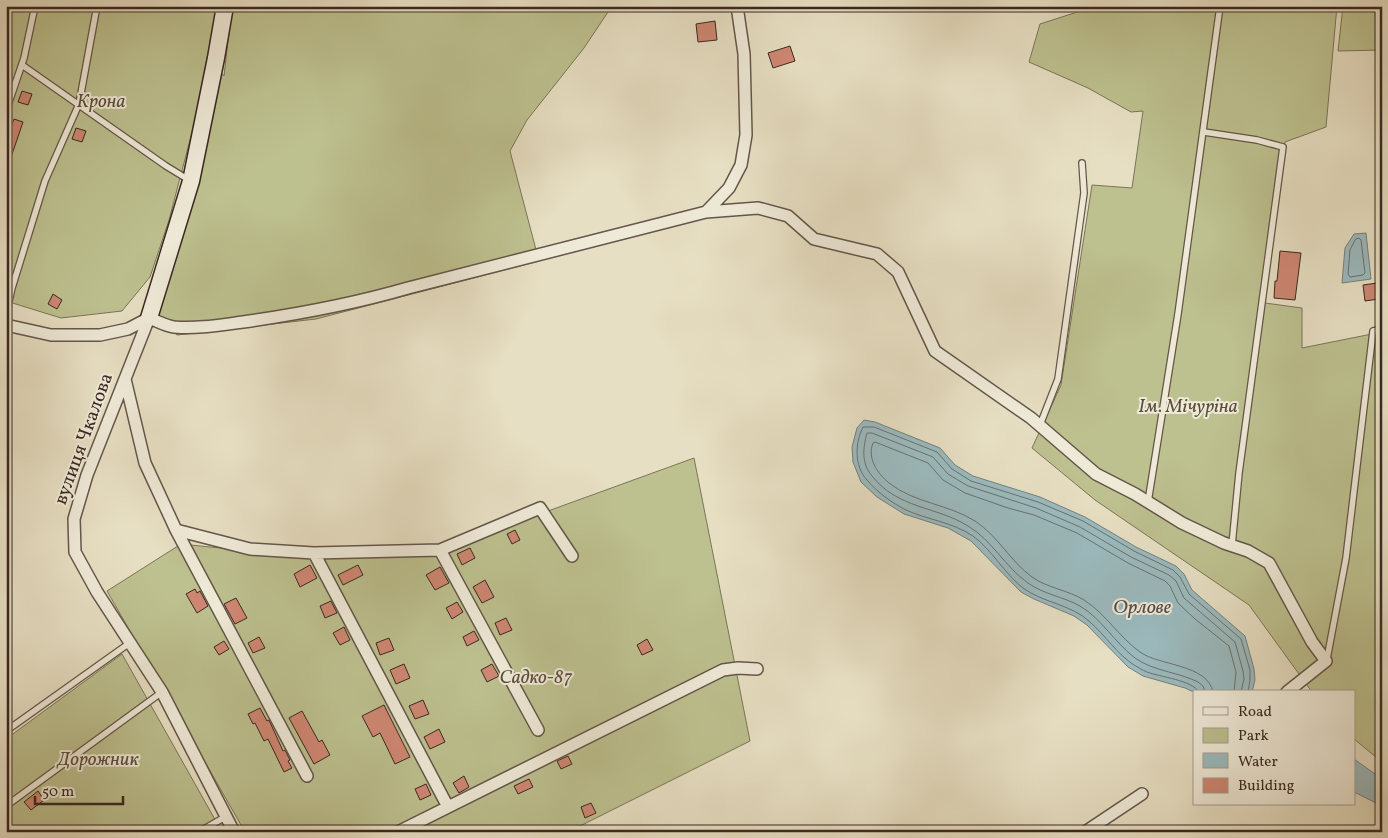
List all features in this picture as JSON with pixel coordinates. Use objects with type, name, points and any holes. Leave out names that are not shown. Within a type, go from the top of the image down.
[{"type":"street","points":[[6,325],[51,335],[100,335],[128,329],[149,318],[190,181],[225,6]]},
{"type":"street","points":[[706,212],[729,188],[741,165],[746,135],[744,54],[737,6]]},
{"type":"street","points":[[149,318],[172,327],[208,326],[339,307],[706,212],[758,208],[788,216],[814,239],[877,254],[898,272],[935,351],[1040,425],[1096,474],[1182,523],[1248,551],[1269,563],[1312,642],[1326,661],[1290,690]]},
{"type":"street","name":"вулиця Чкалова","points":[[149,318],[87,475],[74,519],[75,552],[97,592],[162,692],[234,832]]},
{"type":"street","points":[[125,379],[145,463],[176,530],[307,776]]},
{"type":"street","points":[[176,530],[250,549],[314,553],[440,550],[540,508],[572,556]]},
{"type":"street","points":[[440,550],[538,730]]},
{"type":"street","points":[[314,553],[448,807]]},
{"type":"street","points":[[398,832],[723,670],[738,668],[758,669]]},
{"type":"street","points":[[1085,832],[1142,794]]},
{"type":"lane","points":[[6,110],[22,66],[35,6]]},
{"type":"lane","points":[[6,315],[12,288],[45,181],[79,104],[98,6]]},
{"type":"lane","points":[[1148,502],[1178,314],[1220,6]]},
{"type":"lane","points":[[22,66],[190,181]]},
{"type":"lane","points":[[1204,132],[1283,146],[1239,473],[1232,545]]},
{"type":"lane","points":[[1040,425],[1058,380],[1084,194],[1082,163]]},
{"type":"lane","points":[[1326,661],[1346,558],[1373,331],[1382,329]]},
{"type":"lane","points":[[6,730],[131,642]]},
{"type":"lane","points":[[6,806],[162,692]]},
{"type":"lane","points":[[199,832],[225,817]]},
{"type":"green space","name":"Крона","points":[[6,6],[217,6],[195,121],[169,220],[150,277],[122,311],[61,318],[6,301]]},
{"type":"green space","points":[[232,6],[612,6],[584,48],[527,120],[510,151],[539,261],[316,319],[177,335],[155,315],[217,68],[224,76]]},
{"type":"green space","name":"Ім. Мічуріна","points":[[1096,6],[1337,6],[1326,127],[1285,142],[1265,303],[1302,308],[1302,348],[1382,332],[1382,762],[1356,741],[1356,690],[1311,690],[1249,605],[1095,500],[1032,448],[1061,385],[1092,185],[1132,188],[1143,111],[1131,112],[1088,88],[1029,62],[1040,24]]},
{"type":"green space","points":[[1343,6],[1382,6],[1382,50],[1338,51]]},
{"type":"green space","name":"Садко-87","points":[[694,458],[750,741],[568,832],[245,832],[107,591],[181,544],[298,556],[438,554],[548,511]]},
{"type":"green space","name":"Дорожник","points":[[122,654],[222,832],[6,832],[6,739]]},
{"type":"water","points":[[1366,233],[1371,279],[1342,283],[1345,248],[1354,234]]},
{"type":"water","name":"Орлове","points":[[864,420],[875,422],[940,448],[955,465],[973,476],[1040,497],[1085,517],[1136,547],[1176,566],[1184,574],[1192,590],[1245,636],[1254,669],[1255,680],[1252,690],[1193,690],[1193,692],[1143,676],[1128,667],[1087,625],[1074,616],[1021,592],[971,541],[948,528],[904,514],[877,497],[861,482],[853,462],[852,447],[857,428]]},
{"type":"water","points":[[1356,760],[1382,779],[1382,806],[1356,793]]},
{"type":"building","points":[[715,21],[717,40],[698,42],[696,24]]},
{"type":"building","points":[[790,46],[795,61],[773,68],[768,53]]},
{"type":"building","points":[[22,91],[32,94],[28,105],[18,102]]},
{"type":"building","points":[[14,119],[23,122],[8,166],[6,165],[6,139]]},
{"type":"building","points":[[76,128],[86,131],[82,142],[72,139]]},
{"type":"building","points":[[1280,251],[1301,253],[1295,300],[1274,298]]},
{"type":"building","points":[[1377,283],[1379,299],[1365,301],[1363,285]]},
{"type":"building","points":[[53,294],[62,300],[57,309],[48,304]]},
{"type":"building","points":[[515,530],[520,540],[512,544],[507,534]]},
{"type":"building","points":[[470,548],[475,558],[462,565],[457,554]]},
{"type":"building","points":[[310,565],[317,578],[300,587],[294,574]]},
{"type":"building","points":[[358,565],[363,575],[343,585],[338,575]]},
{"type":"building","points":[[440,567],[449,583],[435,590],[426,575]]},
{"type":"building","points":[[485,580],[494,597],[482,603],[473,587]]},
{"type":"building","points":[[195,589],[197,593],[200,591],[208,606],[197,613],[186,594]]},
{"type":"building","points":[[236,598],[247,618],[235,624],[224,604]]},
{"type":"building","points":[[331,601],[337,613],[325,618],[320,606]]},
{"type":"building","points":[[457,602],[463,612],[452,619],[446,608]]},
{"type":"building","points":[[506,618],[512,630],[500,635],[495,623]]},
{"type":"building","points":[[344,627],[350,640],[340,645],[333,633]]},
{"type":"building","points":[[474,631],[479,640],[467,646],[463,637]]},
{"type":"building","points":[[259,637],[265,648],[253,653],[248,643]]},
{"type":"building","points":[[389,638],[394,650],[380,655],[376,643]]},
{"type":"building","points":[[647,639],[653,650],[642,655],[637,645]]},
{"type":"building","points":[[224,641],[229,649],[219,655],[214,647]]},
{"type":"building","points":[[404,664],[410,678],[396,684],[390,670]]},
{"type":"building","points":[[492,664],[499,676],[487,682],[481,670]]},
{"type":"building","points":[[423,700],[429,714],[415,719],[409,706]]},
{"type":"building","points":[[384,705],[410,757],[395,764],[380,733],[373,737],[362,716]]},
{"type":"building","points":[[260,708],[267,721],[269,720],[283,751],[285,750],[290,760],[288,761],[292,768],[284,772],[268,739],[264,741],[248,714]]},
{"type":"building","points":[[302,711],[319,742],[322,740],[330,755],[314,764],[289,718]]},
{"type":"building","points":[[439,729],[445,742],[430,749],[424,737]]},
{"type":"building","points":[[568,756],[572,764],[561,769],[557,761]]},
{"type":"building","points":[[464,776],[469,787],[459,793],[453,783]]},
{"type":"building","points":[[529,779],[533,787],[518,794],[514,786]]},
{"type":"building","points":[[426,784],[431,795],[420,800],[415,789]]},
{"type":"building","points":[[38,791],[44,800],[31,810],[24,802]]},
{"type":"building","points":[[591,803],[596,813],[585,818],[581,807]]}]
